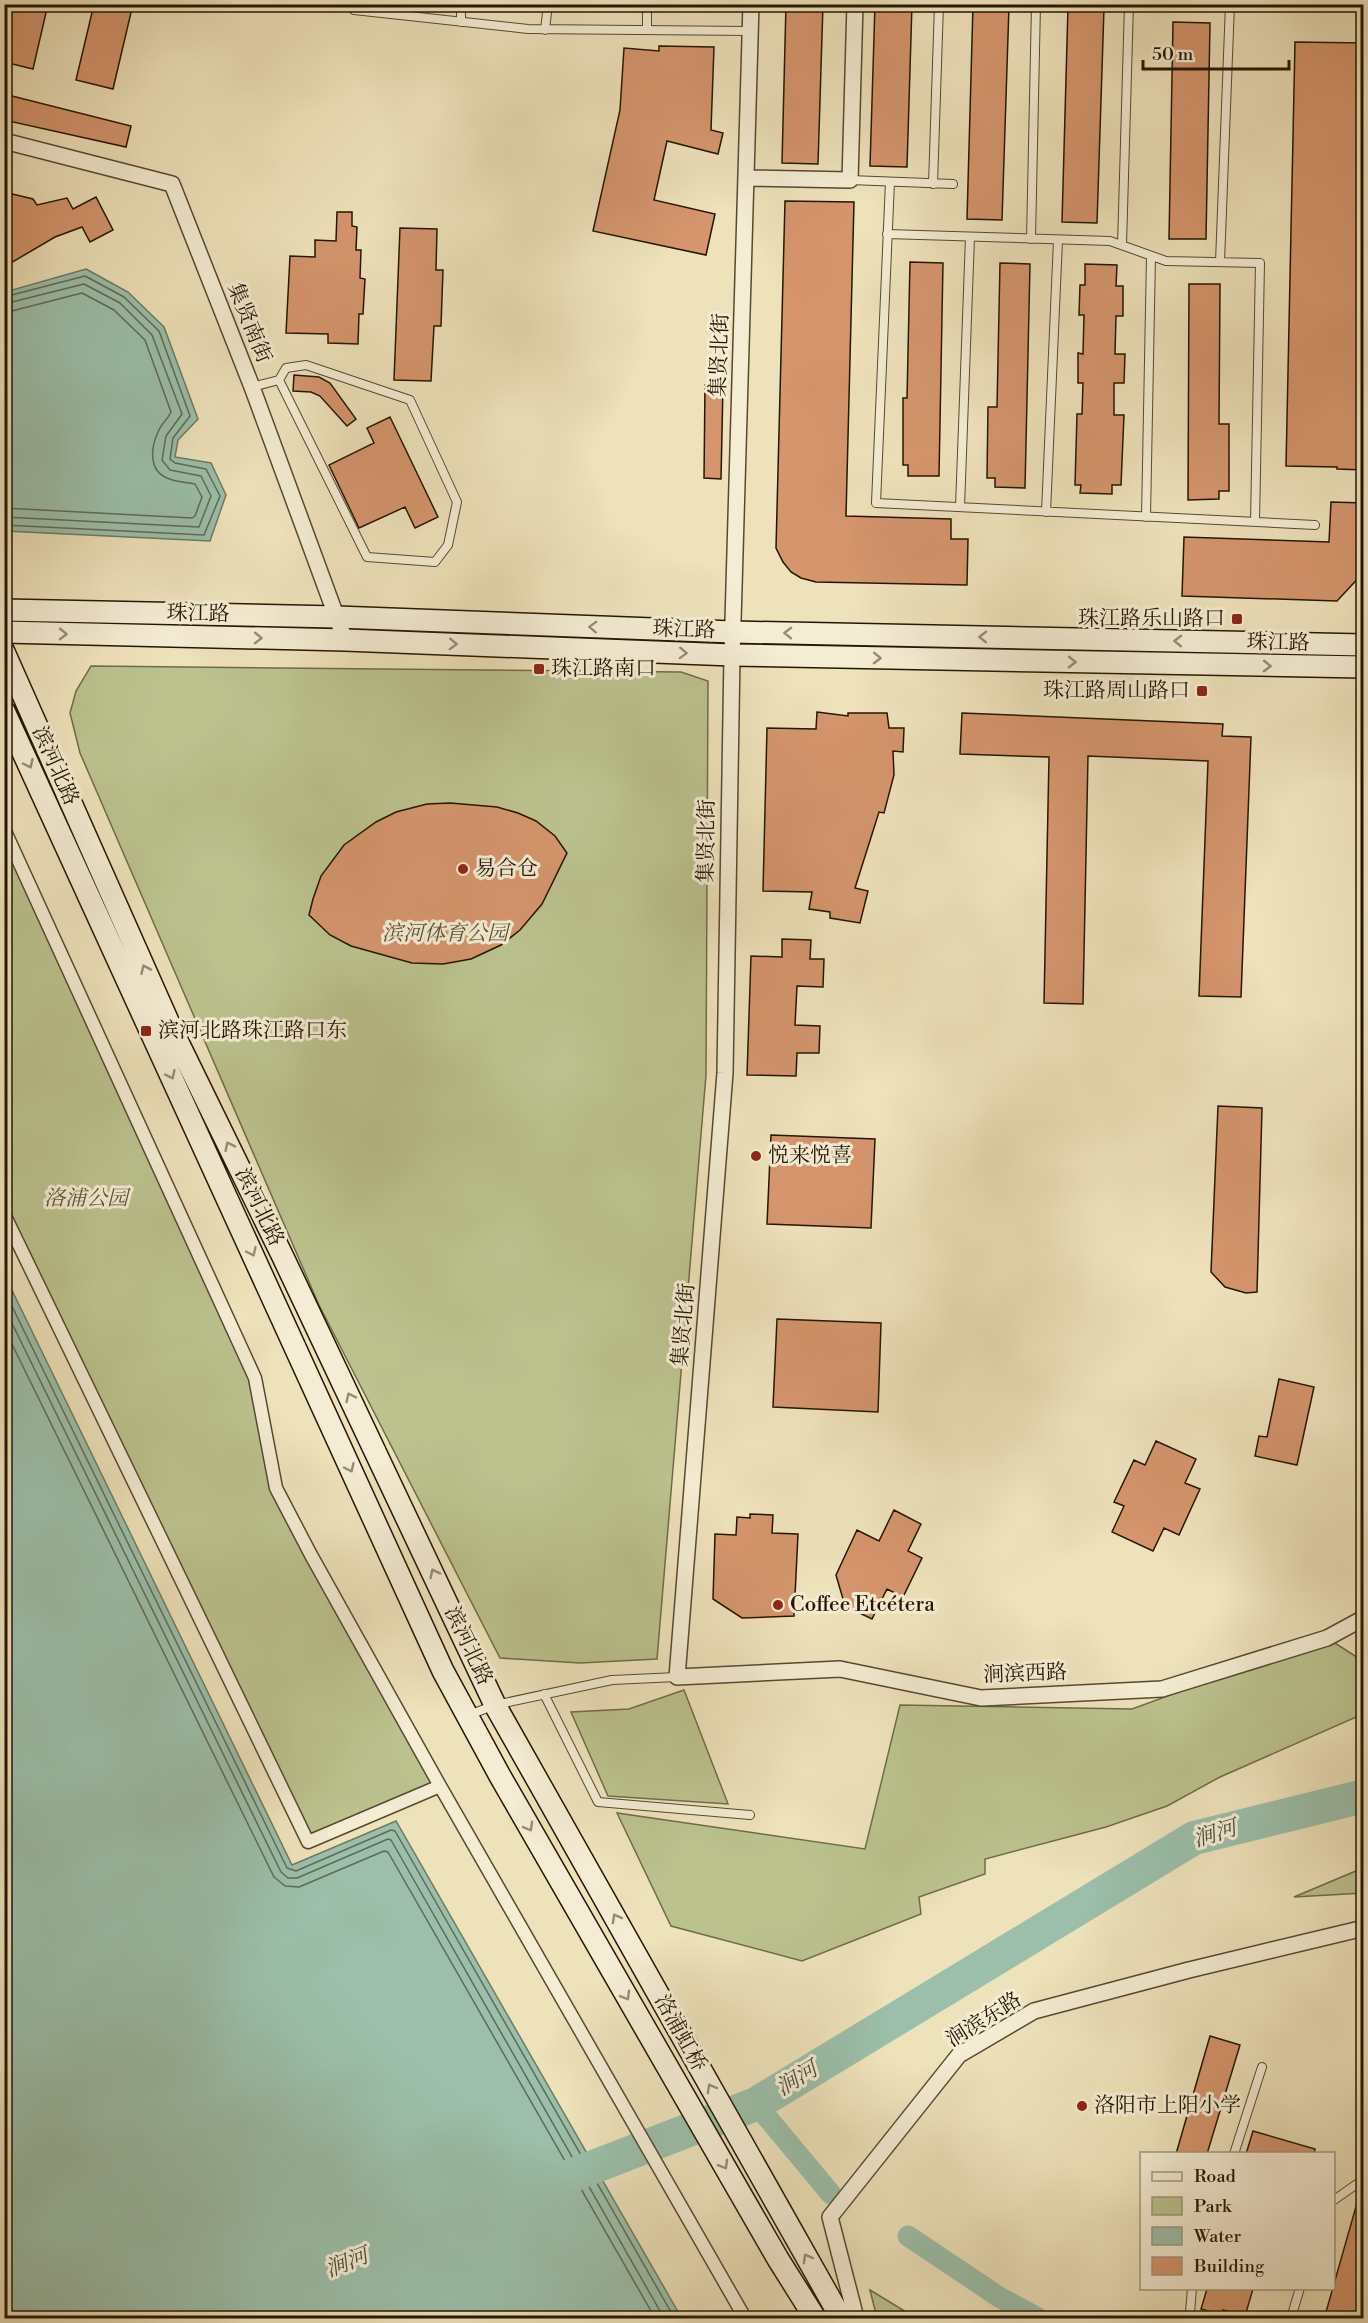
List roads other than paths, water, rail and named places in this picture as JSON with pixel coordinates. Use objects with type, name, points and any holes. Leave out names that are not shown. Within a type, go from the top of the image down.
[{"type":"main road","name":"珠江路","points":[[4,610],[337,616],[733,632],[1364,645]]},
{"type":"main road","name":"珠江路","points":[[4,632],[345,640],[732,655],[1364,668]]},
{"type":"main road","name":"滨河北路","points":[[4,652],[171,1028],[284,1257],[495,1705],[525,1757]]},
{"type":"main road","name":"滨河北路","points":[[4,711],[443,1671],[500,1776]]},
{"type":"main road","name":"洛浦虹桥","points":[[525,1757],[838,2314]]},
{"type":"main road","name":"洛浦虹桥","points":[[500,1776],[814,2319]]},
{"type":"street","name":"集贤北街","points":[[677,1677],[725,1073],[732,655],[751,4]]},
{"type":"street","points":[[746,178],[850,180],[855,4]]},
{"type":"street","name":"集贤南街","points":[[4,141],[172,184],[252,387],[345,640]]},
{"type":"street","points":[[4,829],[255,1378],[276,1488],[440,1786],[745,2319]]},
{"type":"street","points":[[4,1214],[308,1842],[440,1786]]},
{"type":"street","name":"涧滨西路","points":[[677,1677],[840,1669],[981,1698],[1162,1689],[1327,1638],[1364,1618]]},
{"type":"street","name":"涧滨东路","points":[[856,2319],[830,2217],[959,2055],[1034,2011],[1189,1970],[1364,1928]]},
{"type":"lane","points":[[347,4],[354,10],[365,8],[461,22],[545,30],[750,31]]},
{"type":"lane","points":[[461,4],[461,22]]},
{"type":"lane","points":[[545,30],[548,4]]},
{"type":"lane","points":[[647,4],[647,30]]},
{"type":"lane","points":[[933,184],[939,4]]},
{"type":"lane","points":[[1030,239],[1036,4]]},
{"type":"lane","points":[[1122,245],[1129,4]]},
{"type":"lane","points":[[1220,262],[1230,4]]},
{"type":"lane","points":[[850,180],[953,184]]},
{"type":"lane","points":[[890,182],[876,503],[1315,525]]},
{"type":"lane","points":[[888,234],[1110,242],[1166,261],[1260,263],[1255,522]]},
{"type":"lane","points":[[960,507],[970,237]]},
{"type":"lane","points":[[1046,512],[1058,240]]},
{"type":"lane","points":[[1146,517],[1151,256]]},
{"type":"lane","points":[[252,387],[279,380],[286,368],[306,365],[410,400],[457,502],[448,545],[435,562],[367,557],[279,380]]},
{"type":"lane","points":[[467,1716],[495,1705],[612,1680],[677,1677]]},
{"type":"lane","points":[[544,1694],[598,1802],[750,1815]]},
{"type":"lane","points":[[1235,2152],[1262,2067]]},
{"type":"lane","points":[[1335,2199],[1364,2179]]},
{"type":"lane","points":[[1191,2319],[1192,2290]]},
{"type":"lane","points":[[1291,2319],[1300,2290]]},
{"type":"water","points":[[86,269],[128,292],[164,327],[198,419],[178,440],[175,457],[211,463],[226,495],[210,541],[5,531],[5,292]]},
{"type":"water","points":[[5,1276],[292,1865],[396,1821],[677,2310],[678,2318],[5,2318]]},
{"type":"waterway","name":"涧河","points":[[552,2183],[756,2104],[1194,1838],[1364,1796]]},
{"type":"waterway","points":[[756,2104],[831,2194]]},
{"type":"waterway","points":[[908,2236],[999,2297],[1038,2318]]},
{"type":"place","name":"珠江路乐山路口","points":[[1237,619]]},
{"type":"place","name":"珠江路南口","points":[[539,669]]},
{"type":"place","name":"珠江路周山路口","points":[[1202,691]]},
{"type":"place","name":"易合仓","points":[[463,869]]},
{"type":"place","name":"滨河北路珠江路口东","points":[[146,1031]]},
{"type":"place","name":"悦来悦喜","points":[[756,1156]]},
{"type":"place","name":"Coffee Etcétera","points":[[778,1605]]},
{"type":"place","name":"洛阳市上阳小学","points":[[1082,2106]]},
{"type":"park label","name":"滨河体育公园","points":[[445,934]]},
{"type":"park label","name":"洛浦公园","points":[[86,1199]]}]
